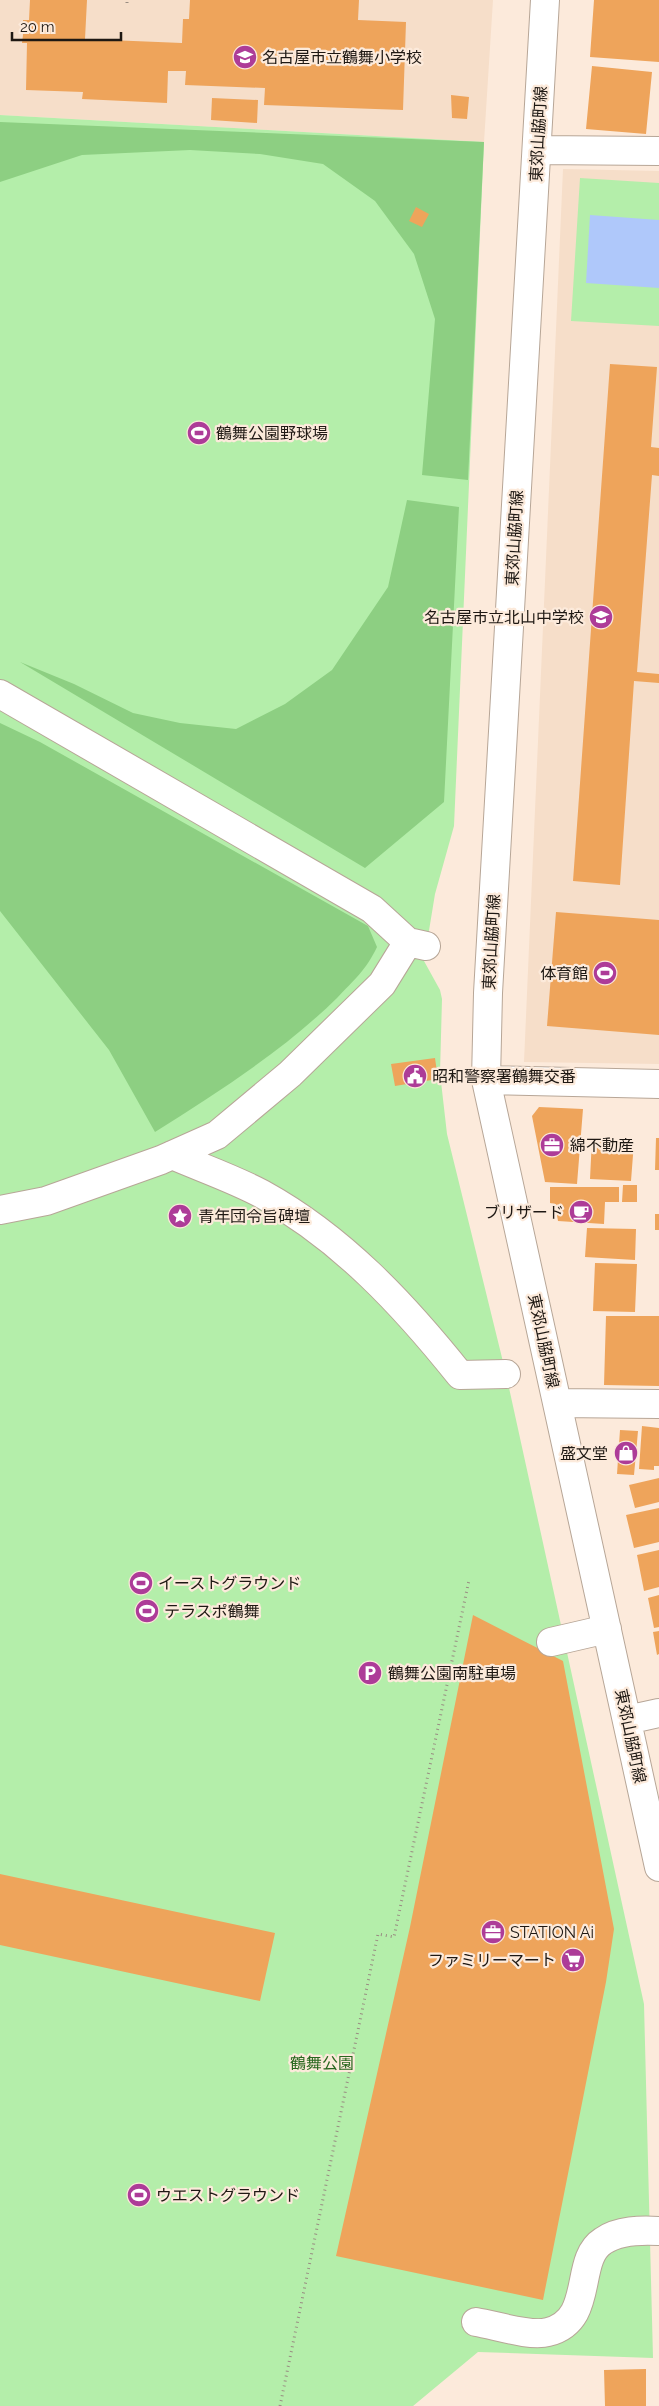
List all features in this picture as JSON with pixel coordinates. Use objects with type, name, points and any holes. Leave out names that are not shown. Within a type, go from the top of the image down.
[{"type":"street","name":"東郊山脇町線","points":[[545,0],[488,994],[486,1080],[659,1867]]},
{"type":"street","points":[[537,150],[659,151]]},
{"type":"street","points":[[0,694],[372,908],[417,944],[382,984],[290,1074],[216,1135],[172,1155],[46,1201],[0,1210]]},
{"type":"street","points":[[486,1080],[659,1084]]},
{"type":"street","points":[[172,1155],[262,1194],[327,1236],[359,1263],[424,1331],[460,1375],[506,1374]]},
{"type":"street","points":[[558,1402],[659,1404]]},
{"type":"street","points":[[550,1642],[607,1629]]},
{"type":"street","points":[[627,1720],[659,1713]]},
{"type":"street","points":[[476,2322],[539,2332],[547,2332],[561,2327],[572,2318],[582,2291],[589,2263],[602,2241],[626,2232],[659,2231]]},
{"type":"path","points":[[280,2406],[378,1934],[394,1937],[469,1580]]},
{"type":"shaded area","name":"名古屋市立鶴舞小学校","points":[[0,0],[493,0],[484,142],[0,115]]},
{"type":"shaded area","name":"名古屋市立北山中学校","points":[[563,169],[659,171],[659,1064],[524,1062]]},
{"type":"green space","name":"鶴舞公園","points":[[0,115],[484,142],[454,826],[435,894],[424,961],[440,990],[442,999],[440,1073],[447,1134],[506,1374],[644,2004],[653,2358],[478,2352],[413,2406],[0,2406]]},
{"type":"green space","points":[[0,122],[484,142],[468,480],[422,475],[435,319],[414,254],[375,201],[323,164],[260,154],[190,150],[82,155],[0,182]]},
{"type":"green space","points":[[580,178],[659,183],[659,326],[571,321]]},
{"type":"green space","points":[[407,500],[459,507],[444,802],[365,868],[20,662],[74,684],[133,713],[180,723],[236,729],[285,704],[332,670],[388,587]]},
{"type":"green space","points":[[0,723],[40,742],[368,926],[377,947],[368,962],[337,998],[295,1036],[226,1086],[155,1132],[109,1050],[0,911]]},
{"type":"water","points":[[590,215],[659,220],[659,288],[586,283]]},
{"type":"building","points":[[30,0],[87,0],[85,39],[182,43],[183,19],[189,19],[190,0],[359,0],[358,20],[406,22],[403,110],[264,105],[265,88],[185,85],[186,71],[168,71],[167,103],[82,99],[83,92],[26,90],[27,43],[22,43],[23,20],[29,20]]},
{"type":"building","points":[[594,0],[659,0],[659,62],[590,57]]},
{"type":"building","points":[[592,66],[652,72],[646,134],[586,129]]},
{"type":"building","points":[[451,95],[469,97],[467,119],[452,118]]},
{"type":"building","points":[[212,98],[258,100],[257,123],[211,120]]},
{"type":"building","points":[[416,207],[429,214],[422,227],[409,221]]},
{"type":"building","points":[[610,364],[657,367],[651,447],[659,448],[659,476],[652,475],[637,672],[659,674],[659,683],[634,681],[620,885],[573,881]]},
{"type":"building","name":"体育館","points":[[556,912],[659,920],[659,1035],[547,1026]]},
{"type":"building","points":[[435,1058],[438,1079],[395,1086],[391,1064]]},
{"type":"building","points":[[539,1107],[583,1109],[577,1184],[545,1182],[532,1116]]},
{"type":"building","points":[[592,1138],[634,1142],[631,1181],[590,1179]]},
{"type":"building","points":[[656,1138],[659,1138],[659,1170],[655,1170]]},
{"type":"building","points":[[623,1185],[637,1185],[637,1202],[622,1202]]},
{"type":"building","name":"ブリザード","points":[[550,1187],[619,1187],[619,1202],[605,1202],[604,1224],[558,1221],[555,1204],[550,1203]]},
{"type":"building","points":[[655,1214],[659,1214],[659,1230],[655,1230]]},
{"type":"building","points":[[587,1228],[636,1229],[635,1260],[585,1257]]},
{"type":"building","points":[[595,1263],[637,1264],[635,1312],[593,1311]]},
{"type":"building","points":[[606,1316],[659,1316],[659,1386],[604,1385]]},
{"type":"building","points":[[642,1426],[659,1428],[659,1466],[654,1466],[654,1470],[639,1469]]},
{"type":"building","points":[[620,1430],[638,1431],[634,1475],[617,1474]]},
{"type":"building","points":[[659,1478],[659,1502],[635,1508],[629,1485]]},
{"type":"building","points":[[659,1508],[659,1542],[634,1548],[626,1515]]},
{"type":"building","points":[[659,1550],[659,1587],[644,1591],[637,1555]]},
{"type":"building","points":[[659,1595],[659,1627],[654,1628],[648,1598]]},
{"type":"building","points":[[473,1615],[563,1661],[614,1929],[606,1982],[543,2300],[336,2256],[410,1927]]},
{"type":"building","points":[[659,1631],[659,1654],[657,1655],[653,1632]]},
{"type":"building","points":[[0,1874],[275,1933],[260,2001],[0,1945]]},
{"type":"building","points":[[646,2369],[646,2406],[605,2406],[604,2370]]},
{"type":"place","name":"名古屋市立鶴舞小学校","points":[[245,57]]},
{"type":"place","name":"鶴舞公園野球場","points":[[199,433]]},
{"type":"place","name":"名古屋市立北山中学校","points":[[601,617]]},
{"type":"place","name":"体育館","points":[[605,973]]},
{"type":"place","name":"昭和警察署鶴舞交番","points":[[415,1076]]},
{"type":"place","name":"綿不動産","points":[[552,1145]]},
{"type":"place","name":"ブリザード","points":[[581,1212]]},
{"type":"place","name":"青年団令旨碑壇","points":[[180,1216]]},
{"type":"place","name":"盛文堂","points":[[626,1453]]},
{"type":"place","name":"イーストグラウンド","points":[[141,1583]]},
{"type":"place","name":"テラスポ鶴舞","points":[[147,1611]]},
{"type":"place","name":"鶴舞公園南駐車場","points":[[370,1673]]},
{"type":"place","name":"STATION Ai","points":[[493,1932]]},
{"type":"place","name":"ファミリーマート","points":[[573,1960]]},
{"type":"place","name":"ウエストグラウンド","points":[[139,2195]]}]
